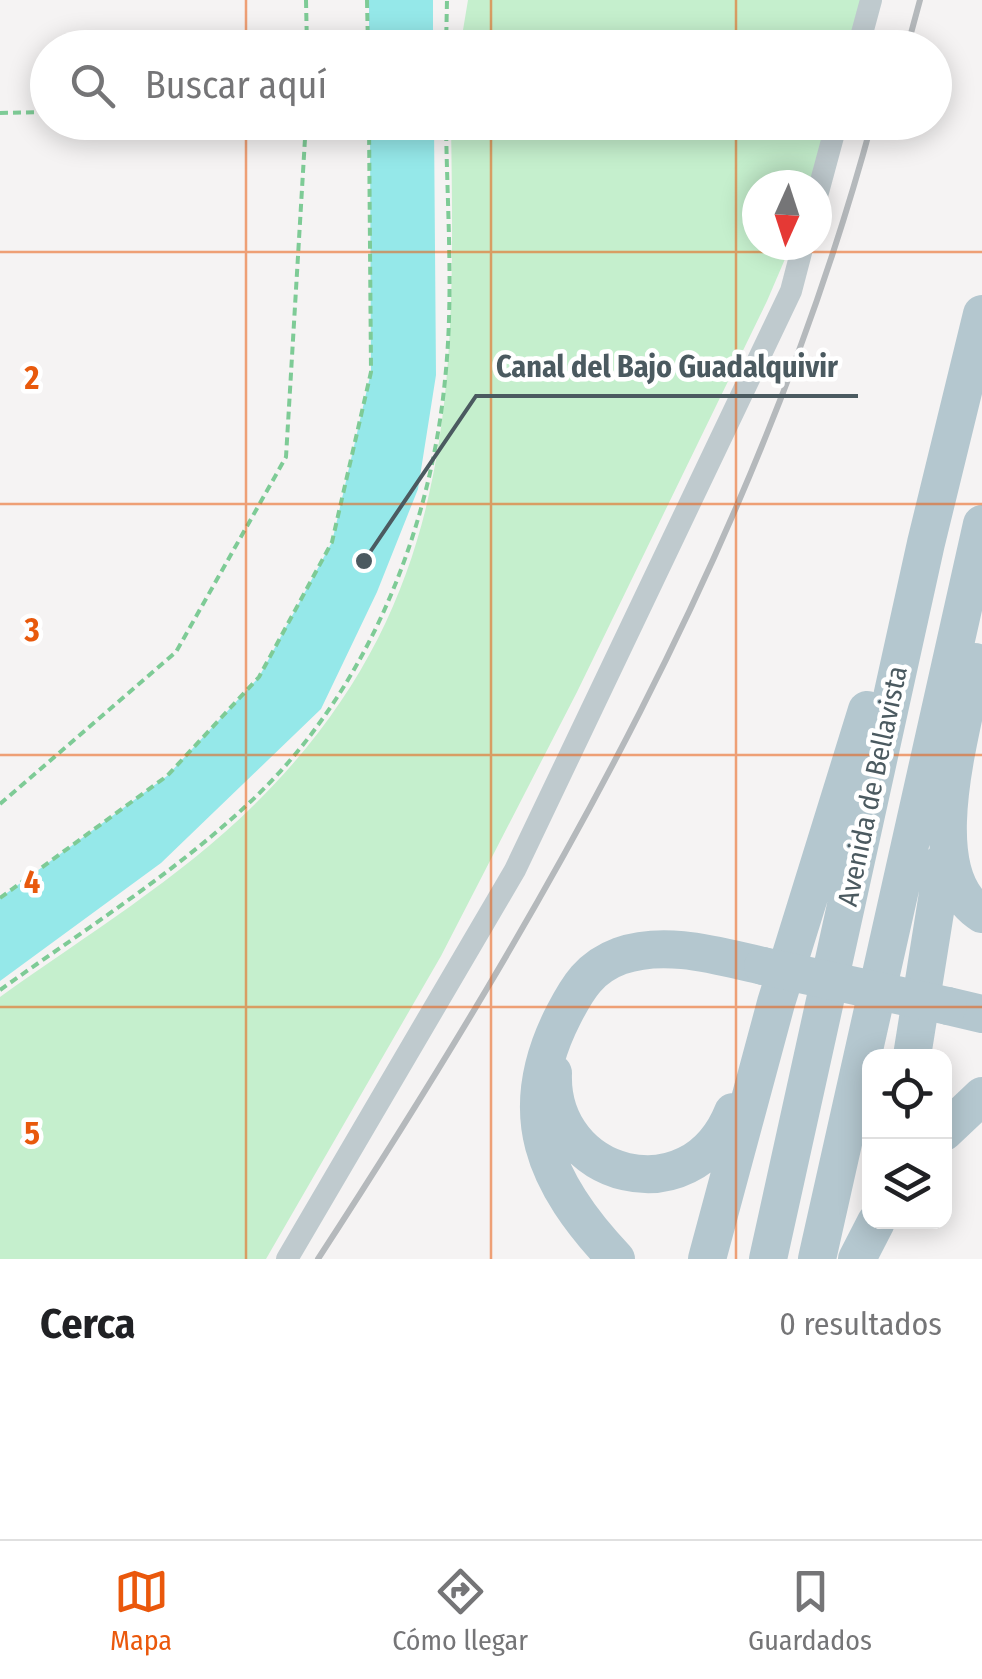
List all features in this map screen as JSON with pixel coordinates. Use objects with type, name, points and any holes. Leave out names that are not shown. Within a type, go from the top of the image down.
[{"type":"main road","name":"Avenida de Bellavista","points":[[768,1259],[926,543],[982,314]]},
{"type":"main road","name":"Avenida de Bellavista","points":[[817,1259],[982,524]]},
{"type":"main road","points":[[706,1259],[776,1003],[884,654],[926,543]]},
{"type":"main road","points":[[913,1049],[982,621]]},
{"type":"main road","points":[[946,833],[955,884],[962,897],[982,914]]},
{"type":"main road","points":[[616,1259],[561,1192],[538,1125],[542,1063],[564,1012],[582,981],[597,967],[622,956],[673,950],[965,1010]]},
{"type":"main road","points":[[564,1012],[553,1071],[561,1116],[596,1160],[624,1174],[654,1176],[698,1162],[724,1134],[776,1003]]},
{"type":"main road","points":[[952,1124],[982,1096]]},
{"type":"main road","points":[[857,1259],[872,1229]]},
{"type":"street","points":[[862,30],[869,2]]},
{"type":"street","points":[[824,170],[833,140]]},
{"type":"street","points":[[287,1259],[515,870],[791,291],[800,260]]},
{"type":"path","points":[[306,0],[307,30]]},
{"type":"path","points":[[367,0],[368,30]]},
{"type":"path","points":[[446,0],[446,30]]},
{"type":"path","points":[[0,114],[30,113]]},
{"type":"path","points":[[0,804],[176,652],[286,457],[305,140]]},
{"type":"path","points":[[0,898],[167,776],[258,676],[332,542],[371,372],[369,140]]},
{"type":"path","points":[[0,990],[183,859],[251,802],[346,682],[404,566],[421,514],[445,380],[449,243],[446,140]]},
{"type":"green space","points":[[468,0],[871,0],[863,30],[463,30]]},
{"type":"green space","points":[[451,140],[832,140],[822,170],[742,170],[742,260],[785,260],[767,301],[577,692],[441,956],[266,1259],[0,1259],[0,997],[195,858],[254,805],[321,729],[371,651],[407,571],[430,488],[444,402],[451,313]]},
{"type":"water","points":[[369,0],[433,0],[433,30],[369,30]]},
{"type":"water","points":[[370,140],[434,140],[436,375],[418,489],[377,592],[321,709],[161,863],[0,981],[0,898],[167,776],[259,677],[332,542],[371,372]]},
{"type":"railway","points":[[912,30],[920,0]]},
{"type":"railway","points":[[318,1259],[486,990],[566,852],[640,712],[709,569],[771,424],[826,275],[867,140]]},
{"type":"place","name":"Canal del Bajo Guadalquivir","points":[[364,561]]}]
